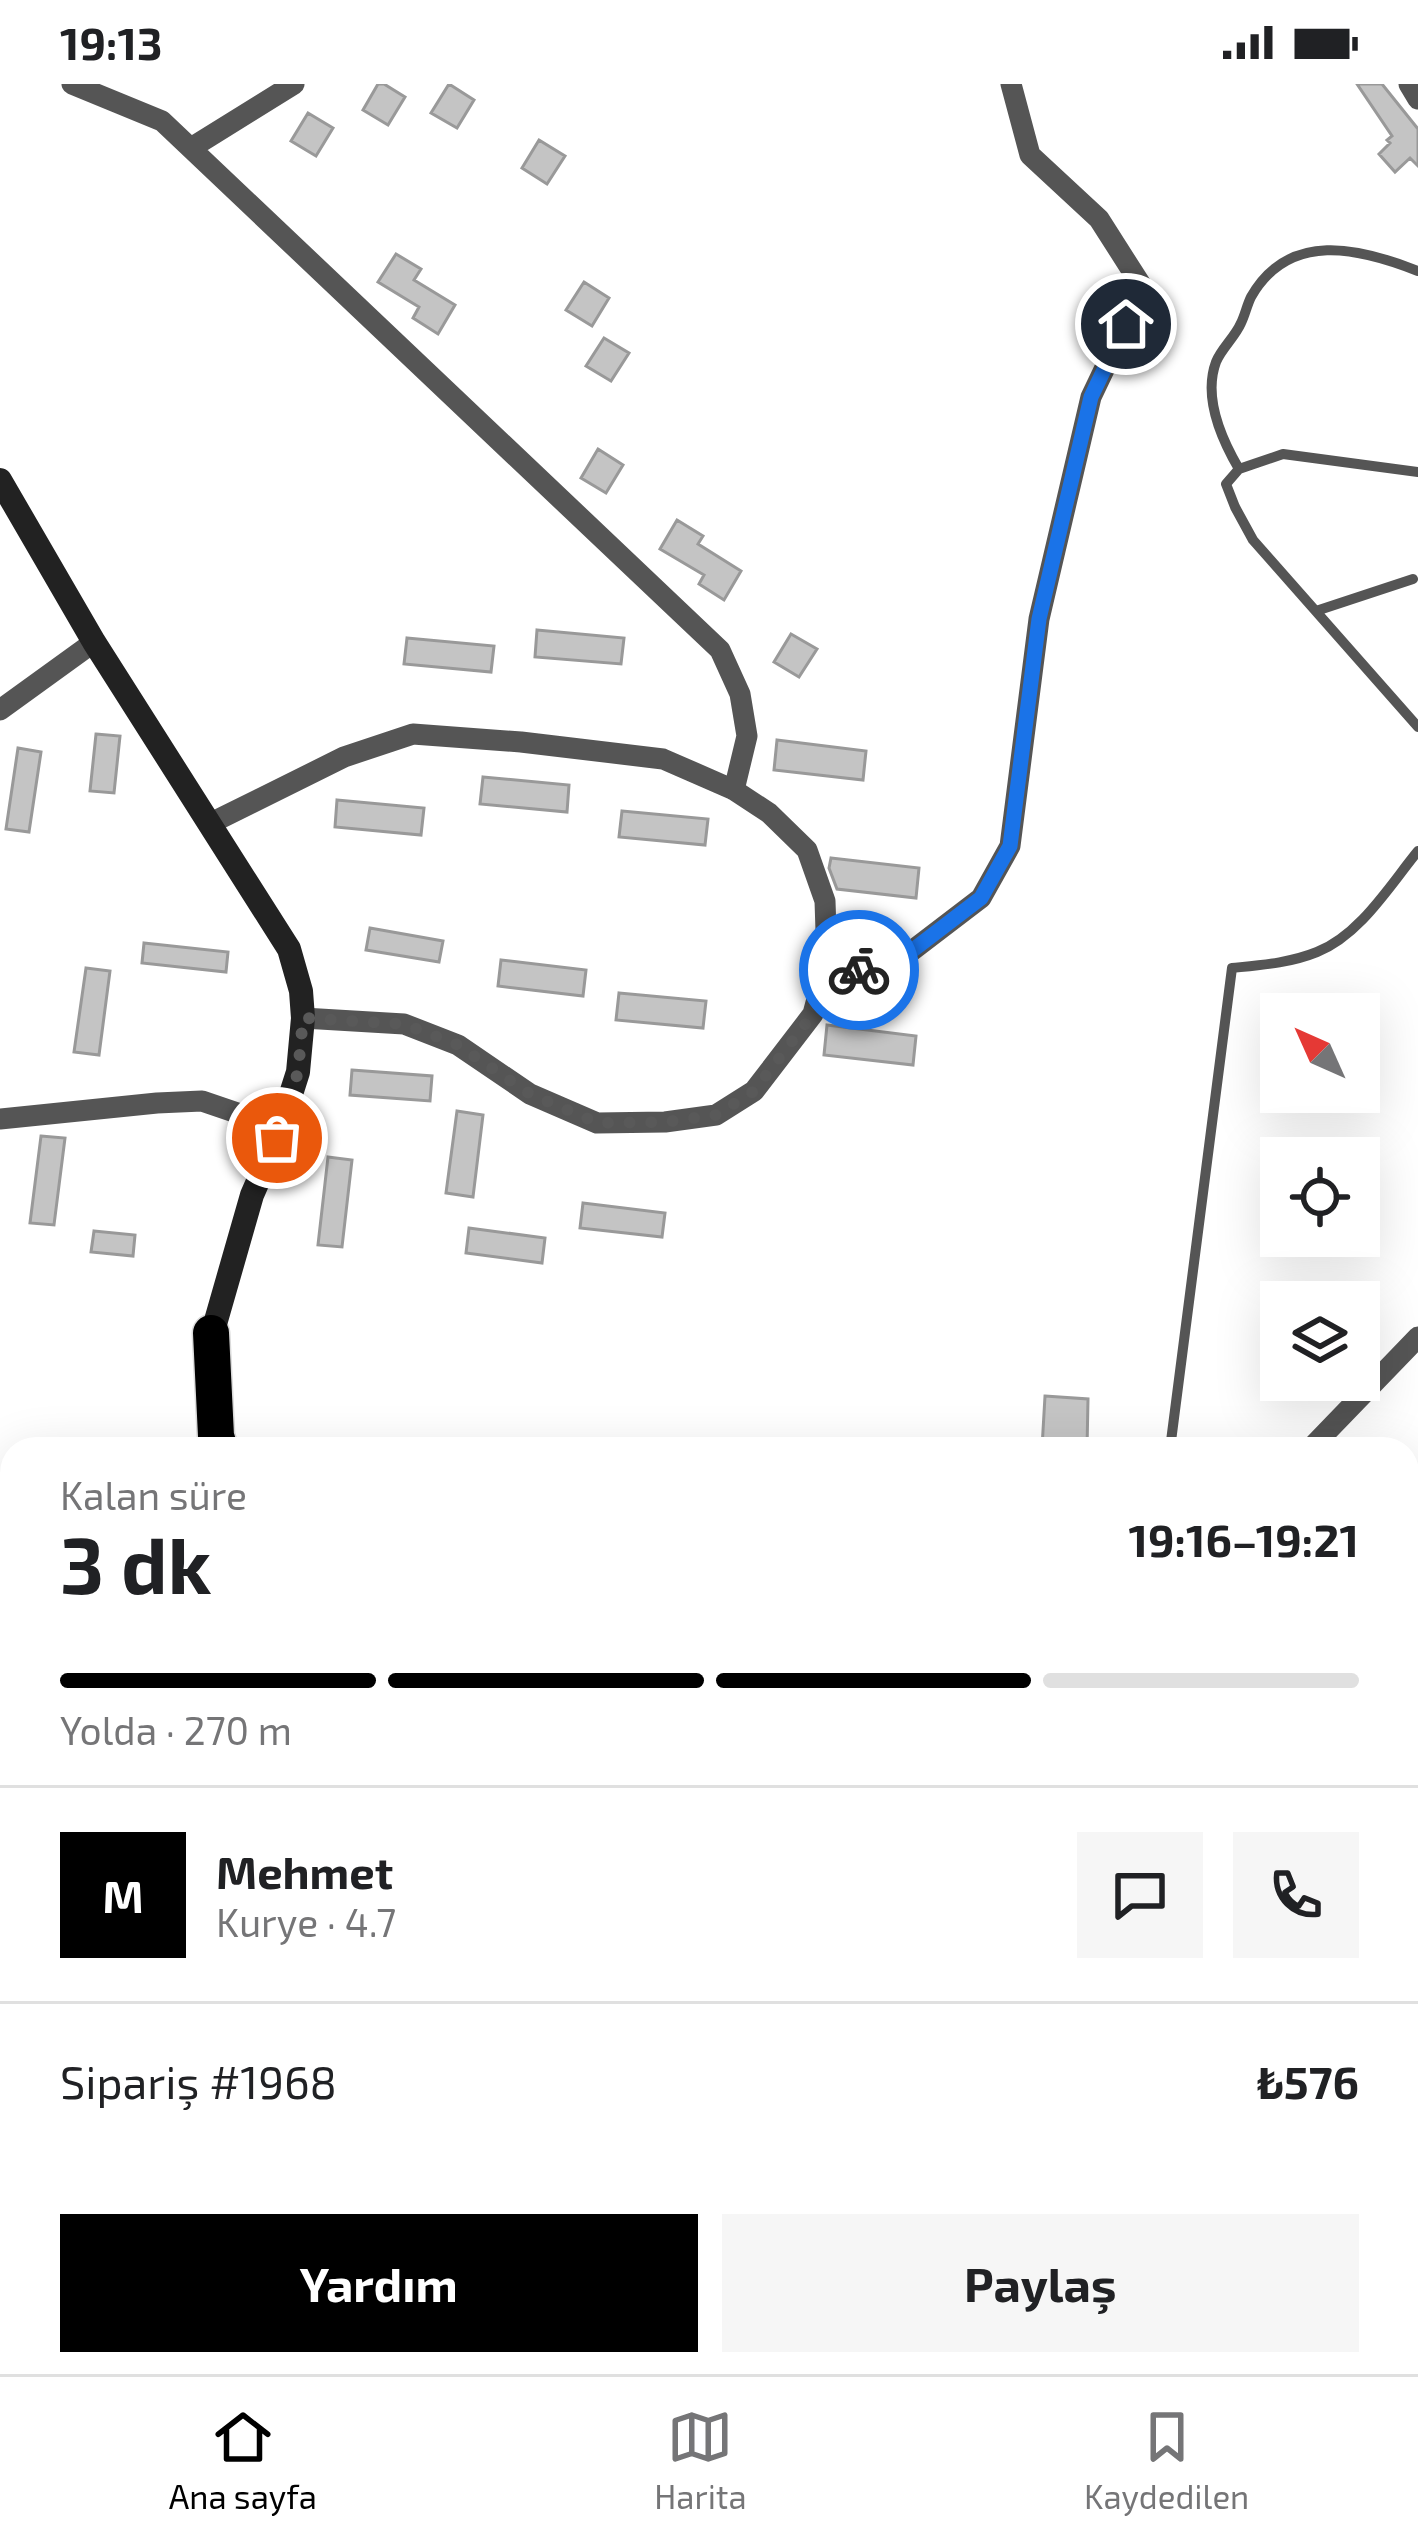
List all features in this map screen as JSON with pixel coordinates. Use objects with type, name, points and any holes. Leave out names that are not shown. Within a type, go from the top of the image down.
[{"type":"highway","points":[[211,1333],[216,1437]]},
{"type":"street","points":[[72,84],[162,122],[720,650],[740,694],[747,736],[734,790]]},
{"type":"street","points":[[191,148],[294,84]]},
{"type":"street","points":[[823,974],[892,966],[981,898],[1010,846],[1039,619],[1091,397],[1143,288],[1099,219],[1030,155],[1011,84]]},
{"type":"street","points":[[1409,84],[1418,99]]},
{"type":"street","points":[[0,480],[94,642],[289,949],[301,992],[298,1072],[252,1195],[211,1333],[199,1437]]},
{"type":"street","points":[[0,710],[94,642]]},
{"type":"street","points":[[211,823],[344,757],[413,734],[663,759],[734,790],[769,813],[807,850],[825,901],[827,961],[813,1014],[754,1091],[716,1115],[598,1123],[530,1094],[458,1045],[404,1024],[303,1018]]},
{"type":"street","points":[[0,1119],[202,1101],[246,1116],[277,1138]]},
{"type":"street","points":[[1322,1437],[1418,1337]]},
{"type":"lane","points":[[1238,470],[1221,437],[1213,380],[1216,361],[1268,275],[1284,262],[1337,248],[1377,254],[1418,271]]},
{"type":"lane","points":[[1418,472],[1283,454],[1238,470],[1226,484],[1253,540],[1418,727]]},
{"type":"lane","points":[[1316,611],[1413,579]]},
{"type":"lane","points":[[1172,1437],[1232,968],[1284,962],[1322,951],[1359,922],[1418,851]]},
{"type":"building","points":[[378,84],[405,97],[388,125],[363,110]]},
{"type":"building","points":[[449,84],[474,100],[457,128],[431,113]]},
{"type":"building","points":[[1357,84],[1382,84],[1418,129],[1418,166],[1410,158],[1395,172],[1379,154],[1392,136]]},
{"type":"building","points":[[308,113],[333,128],[316,156],[291,141]]},
{"type":"building","points":[[539,140],[565,156],[547,184],[522,168]]},
{"type":"building","points":[[396,254],[421,269],[414,280],[455,305],[438,334],[413,318],[419,307],[378,282]]},
{"type":"building","points":[[584,282],[609,298],[592,326],[566,310]]},
{"type":"building","points":[[604,338],[629,353],[611,381],[586,366]]},
{"type":"building","points":[[598,449],[623,465],[606,493],[581,478]]},
{"type":"building","points":[[677,520],[703,536],[698,544],[741,571],[724,600],[699,584],[704,575],[660,549]]},
{"type":"building","points":[[537,630],[624,638],[621,664],[535,657]]},
{"type":"building","points":[[791,634],[817,649],[799,677],[774,662]]},
{"type":"building","points":[[407,638],[494,646],[491,672],[404,664]]},
{"type":"building","points":[[96,734],[120,736],[114,793],[90,791]]},
{"type":"building","points":[[777,740],[866,751],[863,780],[774,770]]},
{"type":"building","points":[[18,748],[41,752],[29,832],[6,829]]},
{"type":"building","points":[[483,777],[569,785],[567,812],[480,804]]},
{"type":"building","points":[[337,800],[424,808],[421,835],[335,827]]},
{"type":"building","points":[[622,811],[708,819],[705,845],[619,837]]},
{"type":"building","points":[[831,858],[919,868],[916,898],[837,889],[829,868]]},
{"type":"building","points":[[370,928],[443,941],[439,962],[366,950]]},
{"type":"building","points":[[144,943],[228,952],[226,972],[142,963]]},
{"type":"building","points":[[501,960],[586,970],[583,996],[498,986]]},
{"type":"building","points":[[86,968],[110,971],[99,1055],[74,1052]]},
{"type":"building","points":[[619,993],[706,1001],[703,1028],[616,1020]]},
{"type":"building","points":[[827,1025],[916,1036],[913,1065],[824,1055]]},
{"type":"building","points":[[352,1070],[432,1076],[430,1101],[350,1095]]},
{"type":"building","points":[[457,1111],[483,1115],[473,1197],[446,1193]]},
{"type":"building","points":[[41,1136],[65,1138],[54,1225],[30,1223]]},
{"type":"building","points":[[328,1157],[352,1160],[342,1247],[318,1245]]},
{"type":"building","points":[[583,1203],[665,1213],[662,1237],[580,1228]]},
{"type":"building","points":[[469,1228],[545,1238],[542,1263],[466,1253]]},
{"type":"building","points":[[94,1231],[135,1235],[133,1256],[91,1252]]},
{"type":"building","points":[[1045,1396],[1088,1399],[1087,1437],[1043,1437]]},
{"type":"way so far","points":[[277,1138],[298,1072],[303,1018],[404,1024],[458,1045],[530,1094],[598,1123],[665,1122],[716,1115],[754,1091],[813,1014],[823,974],[859,970]]},
{"type":"route","points":[[859,970],[892,966],[981,898],[1010,846],[1039,619],[1091,397],[1126,324]]}]
